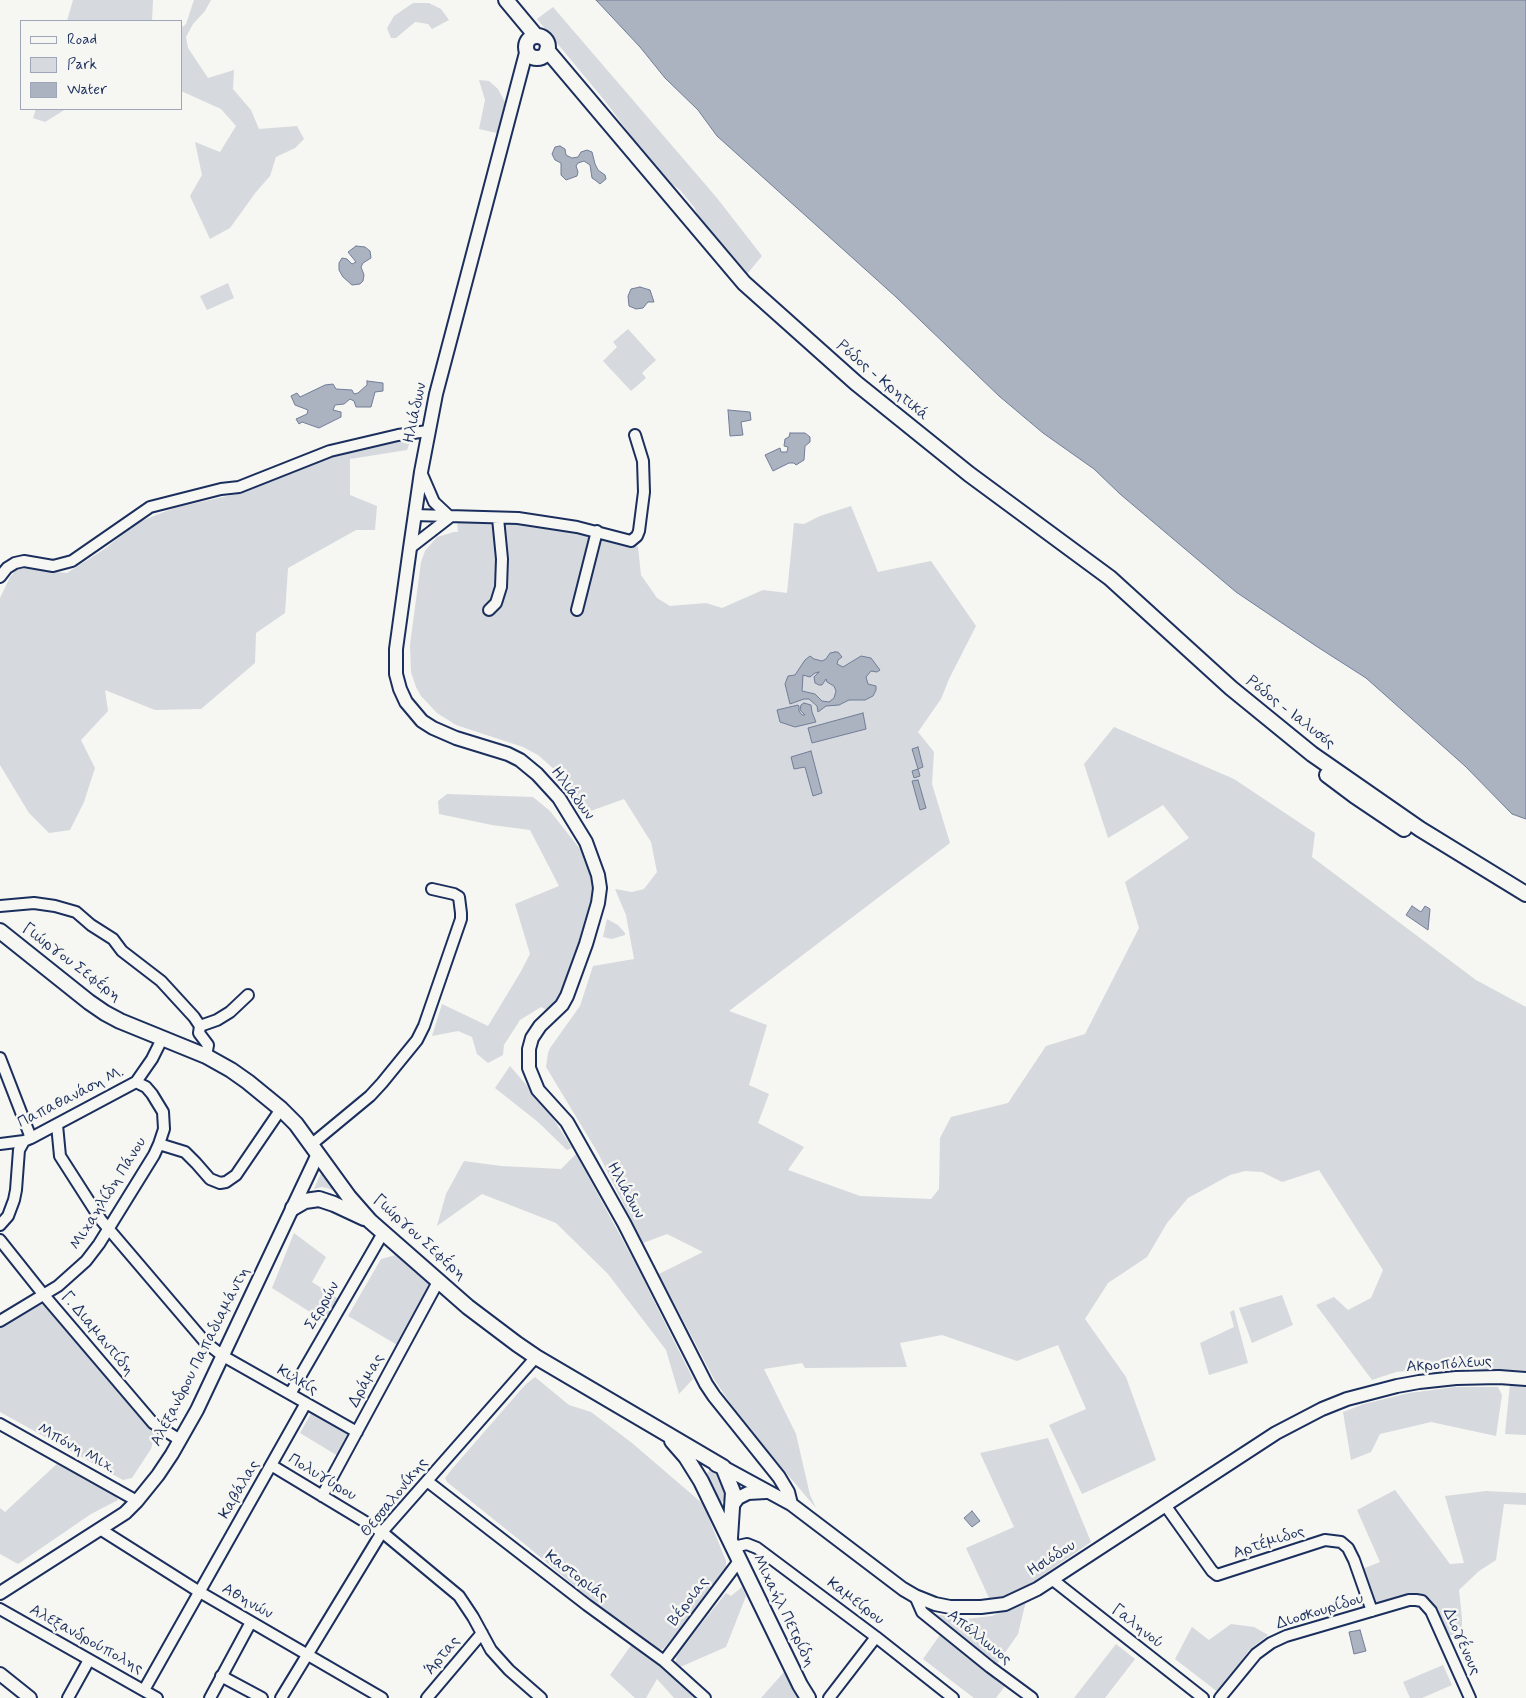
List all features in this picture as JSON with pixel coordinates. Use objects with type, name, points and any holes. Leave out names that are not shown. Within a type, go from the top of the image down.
[{"type":"main road","name":"Ρόδος - Κρητικά","points":[[506,0],[537,47],[751,289],[883,406],[969,474],[1110,578],[1230,688]]},
{"type":"main road","name":"Ρόδος - Ιαλυσός","points":[[1230,688],[1312,754],[1399,814],[1526,894]]},
{"type":"main road","name":"Ρόδος - Ιαλυσός","points":[[1230,688],[1264,726],[1295,752],[1355,796],[1415,836],[1526,904]]},
{"type":"main road","name":"Γιώργου Σεφέρη","points":[[0,931],[105,1013],[162,1039],[206,1056],[231,1070],[281,1109],[315,1149],[349,1197],[370,1221],[468,1307],[536,1357],[724,1466]]},
{"type":"main road","points":[[293,1208],[312,1199],[326,1200],[370,1221]]},
{"type":"main road","name":"Μιχαήλ Πετρίδη","points":[[660,1430],[686,1457],[701,1482],[732,1542],[739,1561],[800,1686],[808,1698]]},
{"type":"main road","points":[[701,1482],[702,1473],[708,1466],[716,1464],[724,1466],[732,1492],[732,1542]]},
{"type":"main road","points":[[713,1506],[720,1511],[725,1511],[733,1505]]},
{"type":"street","name":"Ηλιάδων","points":[[537,47],[520,71],[445,356],[428,431],[414,515],[396,649],[396,674],[406,702],[422,721],[456,738],[508,754],[520,760],[537,774],[559,798],[586,842],[598,875],[600,888],[598,903],[586,944],[567,996],[562,1005],[540,1026],[532,1038],[528,1058],[532,1078],[538,1090],[567,1122],[624,1223],[706,1384],[779,1477],[788,1492],[791,1504]]},
{"type":"street","points":[[0,577],[7,568],[15,563],[24,561],[53,566],[72,561],[150,507],[221,489],[239,487],[330,451],[398,435],[428,431]]},
{"type":"street","points":[[414,515],[518,518],[597,531],[631,541],[637,536],[644,492],[643,461],[635,435]]},
{"type":"street","points":[[421,472],[434,502],[450,517]]},
{"type":"street","points":[[410,548],[450,517]]},
{"type":"street","points":[[490,610],[496,603],[501,587],[502,559],[498,518]]},
{"type":"street","points":[[578,610],[597,531]]},
{"type":"street","points":[[315,1149],[382,1083],[417,1040],[424,1026],[461,919],[459,897],[432,889]]},
{"type":"street","points":[[0,906],[34,903],[76,912],[91,925],[113,939],[122,951],[161,982],[194,1017],[200,1026],[199,1033],[208,1045],[206,1056]]},
{"type":"street","points":[[200,1026],[218,1020],[230,1012],[248,995]]},
{"type":"street","name":"Παπαθανάση Μ.","points":[[0,1144],[27,1139],[136,1082],[152,1059],[162,1039]]},
{"type":"street","points":[[0,1058],[27,1139],[19,1150],[14,1200],[8,1216],[0,1225]]},
{"type":"street","name":"Μιχαηλίδη Πάνου","points":[[0,1321],[58,1286],[86,1261],[159,1144],[164,1129],[163,1112],[146,1087],[136,1082]]},
{"type":"street","points":[[159,1144],[185,1152],[210,1179],[220,1183],[226,1182],[236,1175],[281,1109]]},
{"type":"street","name":"Κιλκίς","points":[[57,1125],[60,1156],[100,1220],[205,1342],[223,1356],[357,1432]]},
{"type":"street","name":"Αλέξανδρου Παπαδιαμάντη","points":[[0,1593],[125,1513],[158,1475],[180,1440],[223,1356],[293,1208],[315,1149]]},
{"type":"street","name":"Σερρών","points":[[290,1394],[383,1233]]},
{"type":"street","name":"Γ. Διαμαντίδη","points":[[0,1240],[43,1294],[153,1423],[180,1440]]},
{"type":"street","name":"Δράμας","points":[[322,1496],[439,1280]]},
{"type":"street","name":"Θεσσαλονίκης","points":[[280,1698],[382,1532],[536,1357]]},
{"type":"street","name":"Ακροπόλεως","points":[[1347,1399],[1397,1386],[1436,1379],[1499,1377],[1526,1379]]},
{"type":"street","name":"Ησιόδου","points":[[773,1494],[791,1504],[896,1584],[915,1596],[935,1604],[950,1607],[981,1607],[1005,1604],[1052,1580],[1276,1433],[1347,1399]]},
{"type":"street","name":"Καβάλας","points":[[144,1690],[198,1591],[306,1403]]},
{"type":"street","name":"Μπόνη Μιχ.","points":[[0,1424],[137,1501]]},
{"type":"street","name":"Πολυγύρου","points":[[271,1465],[382,1532],[459,1596],[491,1650],[503,1664],[541,1698]]},
{"type":"street","name":"Γιώργου Σεφέρη","points":[[724,1466],[773,1494]]},
{"type":"street","points":[[733,1505],[738,1498],[748,1493],[773,1494],[782,1487],[779,1477]]},
{"type":"street","name":"Καστοριάς","points":[[427,1481],[587,1605],[664,1661],[706,1698]]},
{"type":"street","name":"Αρτέμιδος","points":[[1165,1505],[1212,1571],[1217,1575],[1324,1540],[1341,1542],[1348,1548],[1354,1560],[1372,1611]]},
{"type":"street","name":"Αθηνών","points":[[100,1529],[198,1591],[382,1698]]},
{"type":"street","name":"Καμείρου","points":[[732,1542],[758,1548],[953,1698]]},
{"type":"street","name":"Βέροιας","points":[[664,1661],[739,1561]]},
{"type":"street","name":"Γαληνού","points":[[1052,1580],[1203,1698]]},
{"type":"street","name":"Απόλλωνος","points":[[915,1596],[922,1612],[1032,1698]]},
{"type":"street","name":"Διοσκουρίδου","points":[[1220,1698],[1256,1654],[1271,1643],[1286,1636],[1409,1600],[1422,1601]]},
{"type":"street","name":"Διογένους","points":[[1422,1601],[1431,1610],[1470,1698]]},
{"type":"street","name":"Αλεξανδρούπολης","points":[[0,1609],[157,1698]]},
{"type":"street","points":[[210,1698],[251,1622]]},
{"type":"street","name":"Άρτας","points":[[427,1698],[482,1633]]},
{"type":"street","points":[[829,1698],[876,1637]]},
{"type":"street","points":[[68,1698],[90,1660]]},
{"type":"street","points":[[0,1674],[30,1698]]},
{"type":"street","points":[[221,1676],[262,1698]]},
{"type":"green space","points":[[73,0],[153,0],[152,20],[67,20]]},
{"type":"green space","points":[[194,0],[211,0],[186,37],[188,48],[208,78],[234,70],[233,89],[251,110],[259,129],[297,126],[304,139],[295,148],[276,157],[270,176],[230,228],[210,239],[190,196],[202,175],[195,142],[220,152],[236,126],[221,109],[182,91],[182,27],[186,24]]},
{"type":"green space","points":[[413,3],[429,3],[441,9],[449,20],[432,29],[428,24],[415,22],[396,38],[391,38],[387,28],[394,16]]},
{"type":"green space","points":[[553,7],[717,198],[762,256],[747,274],[704,227],[694,207],[680,190],[661,176],[605,101],[537,19]]},
{"type":"green space","points":[[479,80],[489,81],[498,89],[505,102],[497,133],[479,129],[485,100]]},
{"type":"green space","points":[[36,110],[64,110],[45,122],[33,118]]},
{"type":"green space","points":[[228,283],[234,298],[207,310],[200,296]]},
{"type":"green space","points":[[628,329],[656,360],[642,373],[646,378],[631,391],[603,361],[617,347],[613,342]]},
{"type":"green space","points":[[414,431],[407,450],[350,459],[350,495],[377,506],[375,530],[356,530],[288,568],[285,613],[256,633],[255,663],[201,709],[155,710],[105,690],[108,711],[81,740],[95,768],[84,802],[70,830],[49,833],[29,813],[0,765],[0,598],[10,577],[18,568],[67,573],[106,548],[136,523],[174,508],[236,494],[327,453]]},
{"type":"green space","points":[[851,506],[878,572],[931,561],[976,626],[941,699],[918,732],[934,752],[932,784],[950,843],[729,1011],[767,1025],[749,1085],[769,1094],[758,1123],[804,1147],[788,1170],[860,1196],[931,1199],[939,1189],[940,1138],[951,1117],[1008,1103],[1046,1046],[1085,1034],[1139,928],[1125,882],[1189,838],[1163,805],[1108,838],[1084,764],[1114,727],[1234,779],[1315,833],[1312,857],[1476,980],[1526,1007],[1526,1374],[1477,1368],[1439,1368],[1396,1372],[1372,1380],[1316,1305],[1334,1297],[1348,1310],[1371,1298],[1383,1270],[1319,1170],[1282,1182],[1262,1172],[1245,1171],[1230,1175],[1188,1198],[1167,1223],[1147,1257],[1108,1283],[1085,1319],[1126,1377],[1156,1460],[1082,1494],[1049,1425],[1086,1409],[1058,1345],[1017,1361],[942,1335],[900,1343],[907,1367],[805,1368],[802,1363],[764,1369],[796,1434],[810,1495],[816,1508],[742,1421],[714,1379],[659,1274],[703,1252],[667,1234],[643,1243],[598,1153],[546,1067],[550,1048],[580,1006],[593,966],[634,959],[626,915],[615,889],[632,892],[644,889],[657,872],[651,842],[624,799],[585,813],[574,792],[555,770],[538,755],[523,747],[456,725],[437,713],[421,696],[416,687],[411,672],[410,645],[421,562],[425,551],[437,537],[458,532],[457,522],[507,522],[590,532],[638,547],[641,575],[657,598],[670,606],[706,603],[722,608],[763,590],[787,593],[794,523],[804,524],[820,516]]},
{"type":"green space","points":[[447,794],[533,797],[550,811],[580,849],[587,861],[593,884],[591,906],[568,974],[566,992],[549,1011],[541,1007],[520,1020],[504,1045],[503,1055],[488,1063],[477,1054],[472,1037],[458,1031],[432,1036],[442,1004],[488,1026],[530,954],[515,904],[559,886],[530,830],[492,825],[439,814],[438,801]]},
{"type":"green space","points":[[607,919],[618,925],[625,935],[612,939],[603,937]]},
{"type":"green space","points":[[510,1066],[547,1109],[572,1148],[567,1150],[538,1122],[495,1088]]},
{"type":"green space","points":[[576,1154],[634,1261],[693,1379],[679,1394],[666,1350],[608,1274],[556,1223],[482,1194],[437,1226],[446,1194],[464,1161],[501,1166],[561,1169]]},
{"type":"green space","points":[[326,1173],[347,1198],[330,1189],[322,1187],[314,1189],[320,1175]]},
{"type":"green space","points":[[294,1233],[326,1257],[312,1282],[340,1300],[326,1322],[272,1288]]},
{"type":"green space","points":[[399,1254],[434,1282],[399,1346],[348,1316],[381,1259]]},
{"type":"green space","points":[[1282,1295],[1293,1325],[1252,1343],[1239,1308]]},
{"type":"green space","points":[[47,1301],[156,1430],[151,1449],[132,1478],[123,1480],[0,1412],[0,1328]]},
{"type":"green space","points":[[1234,1310],[1248,1363],[1209,1375],[1200,1343],[1234,1327],[1230,1312]]},
{"type":"green space","points":[[535,1377],[569,1405],[591,1412],[632,1443],[703,1504],[726,1561],[726,1575],[663,1649],[657,1649],[620,1624],[447,1482],[445,1478],[525,1385]]},
{"type":"green space","points":[[1510,1384],[1526,1385],[1526,1435],[1505,1434]]},
{"type":"green space","points":[[1455,1387],[1498,1387],[1502,1395],[1496,1436],[1431,1422],[1380,1434],[1371,1452],[1351,1460],[1343,1412],[1364,1404],[1409,1393]]},
{"type":"green space","points":[[313,1410],[351,1433],[338,1456],[300,1433]]},
{"type":"green space","points":[[1048,1438],[1091,1542],[1018,1591],[1002,1598],[990,1600],[966,1548],[1014,1527],[980,1453]]},
{"type":"green space","points":[[60,1461],[112,1488],[118,1500],[91,1514],[18,1564],[0,1554],[0,1508],[5,1512]]},
{"type":"green space","points":[[711,1469],[717,1469],[727,1495],[726,1499],[722,1502],[718,1502],[705,1475]]},
{"type":"green space","points":[[1395,1490],[1450,1564],[1464,1563],[1445,1496],[1486,1491],[1526,1493],[1526,1505],[1504,1504],[1496,1560],[1479,1571],[1459,1590],[1462,1629],[1450,1636],[1446,1632],[1435,1606],[1427,1600],[1409,1596],[1371,1605],[1360,1570],[1380,1562],[1357,1510]]},
{"type":"green space","points":[[742,1587],[746,1596],[726,1647],[678,1668],[675,1665],[677,1654],[726,1593],[731,1596]]},
{"type":"green space","points":[[1026,1601],[1018,1634],[997,1664],[927,1613],[966,1619],[992,1616]]},
{"type":"green space","points":[[1231,1624],[1254,1627],[1268,1635],[1249,1650],[1219,1693],[1175,1659],[1192,1627],[1209,1640]]},
{"type":"green space","points":[[942,1632],[1008,1682],[996,1698],[974,1698],[923,1659]]},
{"type":"green space","points":[[632,1644],[682,1682],[697,1698],[674,1698],[657,1679],[646,1698],[635,1698],[610,1675]]},
{"type":"green space","points":[[1116,1644],[1135,1659],[1105,1698],[1074,1698]]},
{"type":"green space","points":[[1443,1665],[1452,1685],[1422,1698],[1410,1698],[1403,1682]]},
{"type":"green space","points":[[784,1672],[798,1698],[761,1698]]},
{"type":"water","points":[[596,0],[1526,0],[1526,819],[1512,814],[1465,766],[1366,678],[1236,592],[1120,494],[1094,469],[1043,433],[999,396],[896,297],[717,136],[698,110],[665,78],[640,47]]},
{"type":"water","points":[[560,146],[565,149],[566,155],[572,158],[578,157],[581,152],[587,150],[592,152],[598,170],[605,175],[606,179],[600,184],[592,178],[590,165],[584,161],[576,166],[577,176],[566,180],[561,175],[561,163],[555,160],[552,154],[555,147]]},
{"type":"water","points":[[356,246],[365,247],[370,251],[371,258],[363,263],[361,267],[364,275],[363,281],[360,284],[352,285],[343,277],[339,270],[339,263],[342,258],[347,259],[352,264],[356,262],[348,252]]},
{"type":"water","points":[[640,287],[650,290],[654,302],[648,302],[643,308],[636,309],[629,306],[628,296],[631,289]]},
{"type":"water","points":[[367,381],[383,383],[383,391],[375,392],[371,407],[356,407],[354,401],[350,399],[344,404],[335,405],[333,410],[341,412],[341,417],[319,428],[302,422],[299,424],[296,419],[307,414],[308,410],[295,405],[291,396],[297,393],[300,397],[325,385],[333,384],[336,389],[352,390],[354,394],[367,385]]},
{"type":"water","points":[[728,410],[750,412],[751,420],[741,422],[743,435],[730,436]]},
{"type":"water","points":[[790,433],[805,433],[810,437],[810,442],[805,446],[804,460],[796,465],[789,463],[773,471],[765,455],[780,448],[781,452],[787,452],[788,447],[784,446],[785,439],[789,437]]},
{"type":"water","points":[[838,652],[842,657],[838,660],[837,664],[843,667],[861,656],[871,658],[880,670],[877,672],[871,671],[866,677],[868,684],[876,686],[873,696],[865,700],[849,700],[839,705],[826,706],[818,712],[817,706],[809,699],[790,704],[785,684],[788,676],[795,675],[810,656],[822,661],[830,653]],"holes":[[[819,672],[814,677],[815,683],[819,685],[822,685],[826,679],[827,682],[834,686],[836,691],[834,698],[829,702],[822,701],[815,694],[802,691],[803,675],[810,677]]]},
{"type":"water","points":[[804,703],[811,705],[816,722],[795,727],[780,722],[777,710],[798,705],[799,711],[802,715],[805,715],[800,710],[801,705]]},
{"type":"water","points":[[863,713],[866,729],[812,743],[808,728]]},
{"type":"water","points":[[918,747],[923,767],[918,769],[912,749]]},
{"type":"water","points":[[811,751],[822,793],[813,796],[805,767],[794,769],[791,757]]},
{"type":"water","points":[[918,769],[920,776],[914,778],[912,771]]},
{"type":"water","points":[[918,780],[926,808],[920,810],[912,781]]},
{"type":"water","points":[[1412,906],[1421,912],[1425,906],[1430,909],[1428,930],[1406,915]]},
{"type":"water","points":[[972,1511],[980,1521],[972,1527],[964,1518]]},
{"type":"water","points":[[1360,1630],[1366,1651],[1354,1654],[1349,1632]]}]
